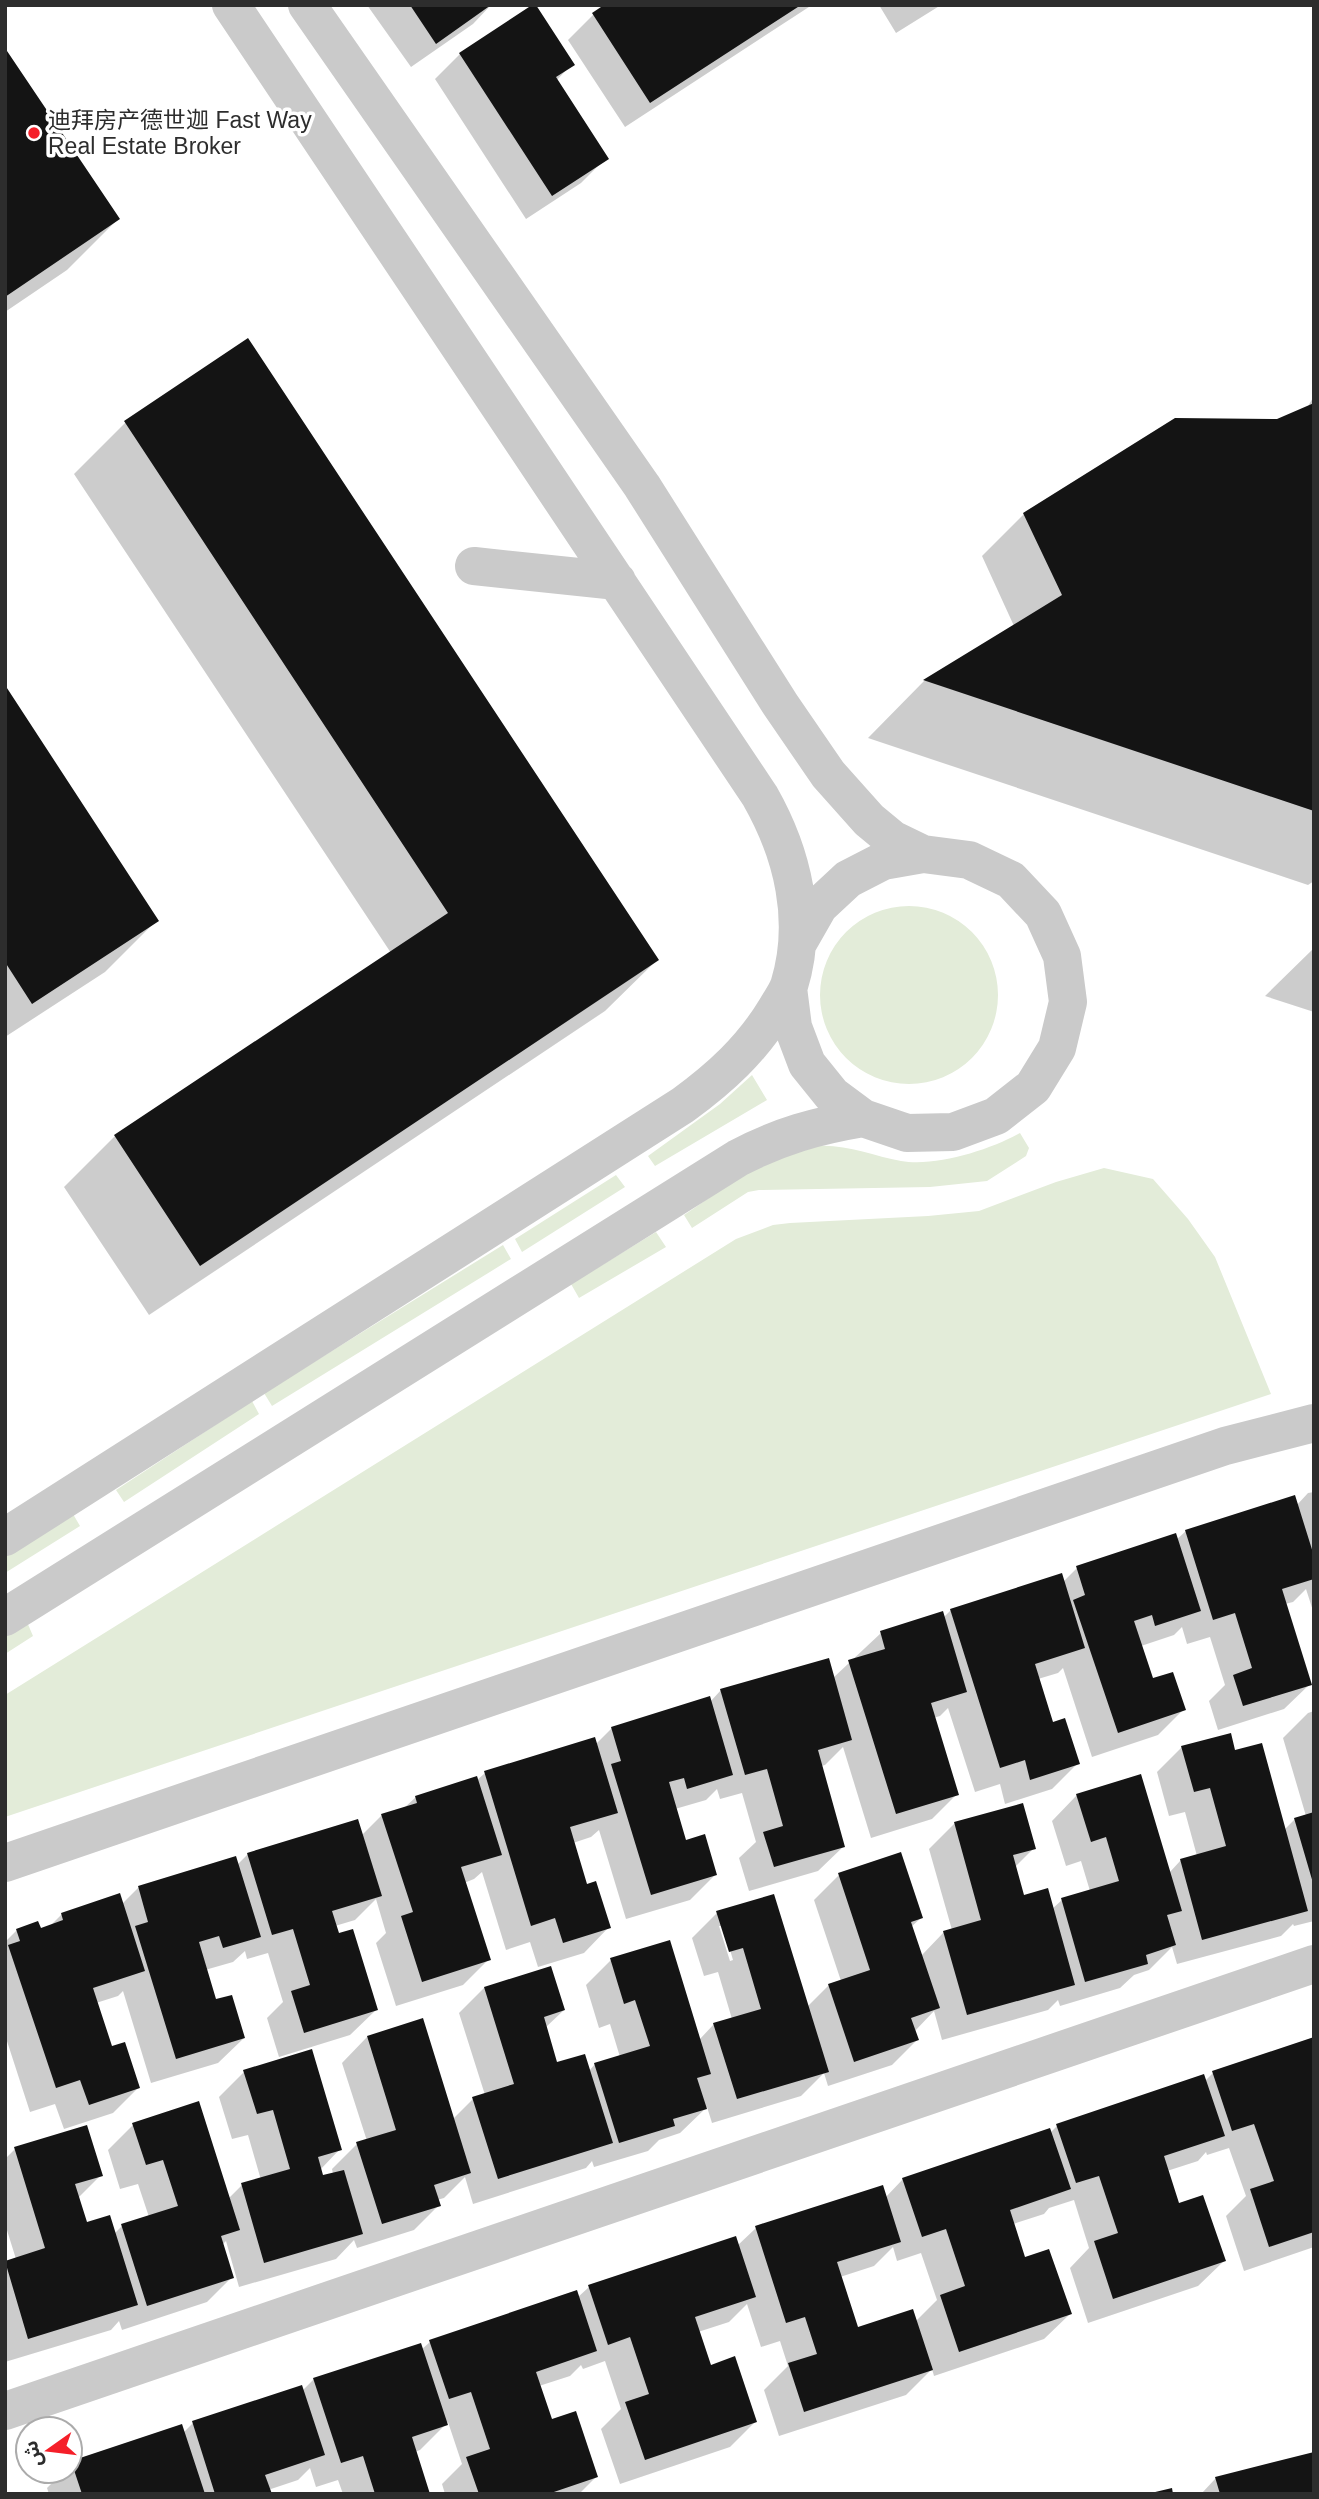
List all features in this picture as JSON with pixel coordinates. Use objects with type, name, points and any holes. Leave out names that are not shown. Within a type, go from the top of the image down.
[{"type":"street","points":[[232,5],[760,796],[787,851],[799,942]]},
{"type":"street","points":[[307,5],[642,486],[780,704],[828,774],[869,820],[892,839],[923,854]]},
{"type":"street","points":[[474,566],[617,581]]},
{"type":"street","points":[[5,1537],[683,1105],[715,1081],[744,1054],[768,1023],[788,988],[799,942],[819,906],[848,879],[883,861],[923,854],[969,860],[1011,880],[1042,914],[1062,956],[1068,1002],[1057,1048],[1032,1087],[996,1116],[953,1132],[907,1133],[863,1118],[831,1095],[807,1064],[793,1027],[788,988]]},
{"type":"street","points":[[5,1617],[738,1158],[766,1143],[796,1132],[863,1118]]},
{"type":"street","points":[[1224,1446],[1314,1406]]},
{"type":"street","points":[[5,1863],[1224,1446],[1314,1423]]},
{"type":"street","points":[[5,2411],[1314,1965]]},
{"type":"green space","points":[[909,906],[943,912],[972,932],[992,961],[998,995],[992,1029],[972,1058],[943,1078],[909,1084],[875,1078],[846,1058],[826,1029],[820,995],[826,961],[846,932],[875,912]]},
{"type":"green space","points":[[752,1075],[767,1100],[655,1166],[648,1156],[720,1104]]},
{"type":"green space","points":[[1020,1133],[1029,1148],[1026,1156],[987,1181],[930,1187],[759,1190],[748,1192],[692,1228],[684,1215],[755,1169],[813,1146],[851,1149],[901,1161],[930,1162],[978,1151]]},
{"type":"green space","points":[[1104,1168],[1153,1179],[1188,1219],[1215,1257],[1271,1394],[5,1817],[5,1695],[736,1239],[773,1225],[790,1223],[979,1211],[1056,1182]]},
{"type":"green space","points":[[616,1175],[625,1187],[522,1252],[515,1239]]},
{"type":"green space","points":[[656,1232],[666,1247],[579,1298],[571,1284]]},
{"type":"green space","points":[[503,1245],[511,1259],[272,1406],[264,1393]]},
{"type":"green space","points":[[252,1401],[259,1414],[124,1502],[116,1490]]},
{"type":"green space","points":[[73,1514],[80,1526],[5,1573],[5,1556]]},
{"type":"green space","points":[[27,1622],[33,1636],[5,1654],[5,1635]]},
{"type":"building","points":[[410,5],[491,5],[436,44]]},
{"type":"building","points":[[532,5],[536,5],[575,65],[556,77],[609,159],[552,196],[459,53]]},
{"type":"building","points":[[604,5],[801,5],[650,103],[592,13]]},
{"type":"building","name":"迪拜房产德世迦 Fast Way Real Estate Broker","points":[[5,48],[120,219],[5,297]]},
{"type":"building","points":[[248,338],[659,960],[200,1266],[114,1135],[448,913],[124,421]]},
{"type":"building","points":[[1314,403],[1314,811],[923,680],[1062,595],[1023,513],[1175,418],[1277,419]]},
{"type":"building","points":[[5,685],[159,921],[32,1004],[5,962]]},
{"type":"building","points":[[1295,1495],[1314,1556],[1314,1579],[1282,1589],[1312,1685],[1243,1706],[1233,1675],[1252,1668],[1235,1613],[1213,1620],[1185,1530]]},
{"type":"building","points":[[1176,1533],[1201,1611],[1155,1626],[1152,1615],[1134,1621],[1153,1678],[1173,1672],[1186,1710],[1118,1733],[1073,1600],[1085,1595],[1076,1566]]},
{"type":"building","points":[[1062,1573],[1085,1648],[1035,1664],[1053,1722],[1065,1718],[1080,1764],[1030,1780],[1025,1760],[1000,1768],[950,1609]]},
{"type":"building","points":[[943,1611],[967,1692],[931,1703],[959,1795],[896,1814],[848,1660],[885,1649],[880,1631]]},
{"type":"building","points":[[829,1658],[852,1740],[818,1750],[845,1847],[774,1867],[763,1832],[783,1826],[767,1769],[745,1775],[720,1689]]},
{"type":"building","points":[[710,1696],[733,1775],[687,1789],[684,1778],[669,1782],[686,1840],[705,1834],[717,1875],[651,1895],[611,1764],[621,1761],[611,1727]]},
{"type":"building","points":[[1231,1733],[1235,1750],[1262,1743],[1308,1911],[1202,1940],[1180,1859],[1226,1846],[1210,1788],[1194,1792],[1181,1746]]},
{"type":"building","points":[[595,1737],[618,1813],[570,1827],[587,1884],[596,1881],[611,1928],[563,1943],[555,1918],[531,1926],[484,1771]]},
{"type":"building","points":[[1141,1774],[1182,1911],[1167,1915],[1176,1945],[1146,1955],[1148,1964],[1085,1982],[1061,1898],[1119,1881],[1106,1837],[1091,1842],[1076,1794]]},
{"type":"building","points":[[477,1776],[502,1855],[461,1867],[491,1960],[422,1982],[401,1916],[413,1912],[381,1814],[417,1803],[415,1796]]},
{"type":"building","points":[[1023,1803],[1036,1849],[1013,1855],[1024,1895],[1048,1888],[1075,1985],[967,2015],[943,1931],[981,1920],[954,1822]]},
{"type":"building","points":[[1314,1812],[1314,1883],[1313,1883],[1294,1818]]},
{"type":"building","points":[[358,1819],[382,1896],[332,1911],[339,1933],[353,1929],[378,2010],[304,2033],[291,1991],[310,1985],[293,1929],[272,1935],[247,1853]]},
{"type":"building","points":[[901,1852],[923,1918],[911,1922],[940,2008],[911,2018],[919,2040],[854,2062],[828,1984],[870,1970],[838,1873]]},
{"type":"building","points":[[236,1856],[261,1937],[223,1948],[219,1936],[199,1942],[216,1999],[232,1995],[245,2038],[176,2059],[135,1926],[148,1922],[138,1886]]},
{"type":"building","points":[[120,1893],[145,1971],[93,1988],[112,2046],[125,2042],[140,2088],[89,2105],[80,2080],[56,2088],[8,1945],[20,1941],[16,1929],[38,1921],[41,1928],[63,1920],[61,1913]]},
{"type":"building","points":[[774,1894],[829,2072],[737,2099],[713,2023],[761,2009],[743,1948],[729,1952],[716,1911]]},
{"type":"building","points":[[670,1940],[711,2074],[697,2078],[707,2109],[673,2119],[675,2126],[619,2143],[594,2063],[650,2046],[635,2000],[624,2004],[610,1958]]},
{"type":"building","points":[[551,1966],[565,2010],[544,2017],[557,2062],[585,2054],[613,2143],[498,2179],[472,2097],[514,2084],[484,1987]]},
{"type":"building","points":[[423,2018],[471,2173],[434,2185],[441,2206],[382,2224],[356,2142],[396,2130],[367,2036]]},
{"type":"building","points":[[1314,2037],[1314,2232],[1269,2247],[1250,2189],[1274,2181],[1254,2124],[1232,2131],[1212,2071]]},
{"type":"building","points":[[312,2049],[342,2150],[318,2157],[323,2175],[344,2170],[363,2234],[264,2263],[241,2183],[290,2169],[273,2110],[257,2114],[243,2070]]},
{"type":"building","points":[[1204,2074],[1225,2136],[1164,2156],[1179,2203],[1203,2195],[1226,2261],[1113,2299],[1094,2241],[1118,2233],[1099,2176],[1076,2183],[1056,2124]]},
{"type":"building","points":[[199,2101],[240,2230],[221,2236],[234,2278],[147,2306],[121,2224],[178,2206],[163,2160],[146,2165],[132,2123]]},
{"type":"building","points":[[87,2125],[103,2176],[75,2184],[87,2222],[110,2215],[138,2305],[28,2339],[5,2261],[45,2248],[14,2147]]},
{"type":"building","points":[[1050,2128],[1071,2189],[1010,2210],[1025,2257],[1049,2249],[1072,2314],[959,2352],[940,2295],[965,2286],[946,2229],[922,2237],[902,2178]]},
{"type":"building","points":[[883,2185],[901,2242],[837,2262],[858,2327],[913,2309],[933,2370],[804,2412],[788,2363],[817,2354],[805,2317],[786,2323],[755,2226]]},
{"type":"building","points":[[736,2236],[756,2297],[695,2317],[711,2365],[735,2356],[757,2422],[645,2460],[625,2402],[649,2394],[630,2337],[608,2345],[588,2285]]},
{"type":"building","points":[[577,2290],[597,2351],[536,2372],[552,2419],[576,2411],[598,2477],[548,2494],[479,2494],[466,2457],[490,2449],[471,2392],[449,2399],[429,2340]]},
{"type":"building","points":[[421,2343],[448,2425],[412,2437],[430,2494],[375,2494],[363,2456],[341,2463],[313,2378]]},
{"type":"building","points":[[302,2385],[325,2455],[265,2475],[272,2494],[215,2494],[192,2421]]},
{"type":"building","points":[[182,2424],[205,2494],[82,2494],[79,2485],[84,2485],[84,2457]]},
{"type":"building","points":[[1314,2452],[1314,2494],[1220,2494],[1215,2477]]},
{"type":"building","points":[[1172,2488],[1173,2494],[1151,2494],[1151,2493]]},
{"type":"place","name":"迪拜房产德世迦 Fast Way Real Estate Broker","points":[[34,133]]}]
